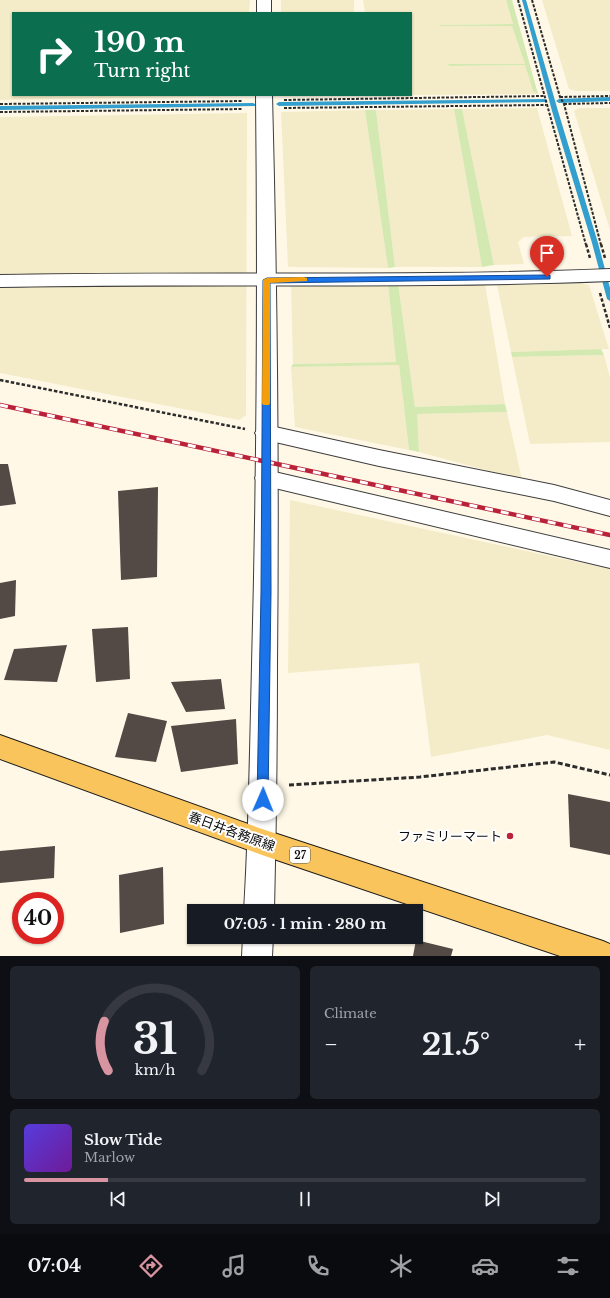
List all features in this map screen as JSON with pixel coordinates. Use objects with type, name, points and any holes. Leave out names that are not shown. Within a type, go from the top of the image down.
[{"type":"main road","name":"春日井各務原線","points":[[0,747],[262,842],[603,956]]},
{"type":"street","points":[[264,0],[264,12]]},
{"type":"street","points":[[259,904],[263,786],[266,478],[267,280],[264,96]]},
{"type":"street","points":[[0,281],[96,279],[267,280],[531,278],[604,275]]},
{"type":"street","points":[[266,433],[379,458],[554,493],[610,508]]},
{"type":"street","points":[[266,478],[610,559]]},
{"type":"street","points":[[258,944],[258,956]]},
{"type":"path","points":[[518,0],[546,105],[604,275]]},
{"type":"path","points":[[532,0],[560,96],[564,104],[604,275],[610,328]]},
{"type":"path","points":[[560,96],[610,96]]},
{"type":"path","points":[[564,104],[610,103]]},
{"type":"path","points":[[0,380],[266,433]]},
{"type":"path","points":[[263,786],[420,777],[554,762],[610,775]]},
{"type":"shaded area","points":[[0,0],[250,0],[249,12],[12,12],[12,96],[247,96],[0,100]]},
{"type":"shaded area","points":[[281,0],[354,0],[354,12],[281,12]]},
{"type":"shaded area","points":[[363,0],[506,0],[513,24],[440,26],[513,26],[525,64],[448,65],[525,65],[533,91],[538,94],[412,95],[412,12],[365,12]]},
{"type":"shaded area","points":[[542,0],[610,0],[610,91],[576,91],[569,89]]},
{"type":"shaded area","points":[[537,108],[572,236],[524,237],[518,242],[524,264],[494,265],[462,109]]},
{"type":"shaded area","points":[[579,108],[610,108],[610,230],[574,111]]},
{"type":"shaded area","points":[[454,109],[482,267],[395,267],[376,110]]},
{"type":"shaded area","points":[[365,110],[388,268],[288,267],[281,112]]},
{"type":"shaded area","points":[[247,113],[246,415],[239,420],[0,373],[0,117]]},
{"type":"shaded area","points":[[398,283],[485,284],[505,404],[415,407]]},
{"type":"shaded area","points":[[579,283],[589,285],[609,349],[511,352],[497,285]]},
{"type":"shaded area","points":[[291,284],[388,284],[396,362],[293,364]]},
{"type":"shaded area","points":[[604,355],[610,378],[610,442],[530,444],[512,357]]},
{"type":"shaded area","points":[[399,365],[409,450],[295,427],[291,367]]},
{"type":"shaded area","points":[[507,412],[522,480],[419,452],[416,414]]},
{"type":"shaded area","points":[[290,500],[610,569],[610,750],[547,735],[431,757],[419,663],[288,673]]},
{"type":"green space","points":[[506,0],[512,0],[538,94],[533,91],[525,65],[450,66],[447,64],[525,64],[512,26],[439,26],[513,24]]},
{"type":"green space","points":[[454,109],[462,109],[494,265],[482,267]]},
{"type":"green space","points":[[365,110],[376,110],[395,267],[388,268]]},
{"type":"green space","points":[[398,283],[415,407],[505,404],[507,412],[417,414],[419,452],[409,450],[399,365],[291,367],[293,364],[396,362],[388,284]]},
{"type":"green space","points":[[601,349],[604,355],[512,357],[511,352]]},
{"type":"building","points":[[0,464],[8,464],[16,504],[0,506]]},
{"type":"building","points":[[158,487],[157,577],[121,580],[118,491]]},
{"type":"building","points":[[16,580],[15,616],[0,619],[0,583]]},
{"type":"building","points":[[128,627],[130,679],[96,682],[92,629]]},
{"type":"building","points":[[67,645],[57,682],[4,680],[14,649]]},
{"type":"building","points":[[221,679],[225,709],[186,712],[171,682]]},
{"type":"building","points":[[128,713],[167,721],[156,762],[115,757]]},
{"type":"building","points":[[236,719],[238,764],[181,772],[171,726]]},
{"type":"building","points":[[568,794],[610,802],[610,855],[570,847]]},
{"type":"building","points":[[55,846],[54,878],[0,883],[0,851]]},
{"type":"building","points":[[163,867],[164,924],[120,933],[119,875]]},
{"type":"building","points":[[423,942],[453,949],[451,956],[413,956],[415,944],[423,944]]},
{"type":"waterway","points":[[524,0],[610,299]]},
{"type":"waterway","points":[[559,101],[610,99]]},
{"type":"waterway","points":[[279,104],[545,101]]},
{"type":"waterway","points":[[0,108],[253,105]]},
{"type":"railway","points":[[0,405],[610,535]]},
{"type":"slow traffic","points":[[266,403],[267,280],[304,280]]},
{"type":"place","name":"ファミリーマート","points":[[510,836]]},
{"type":"route","points":[[263,800],[266,592],[267,280],[547,277]]}]
